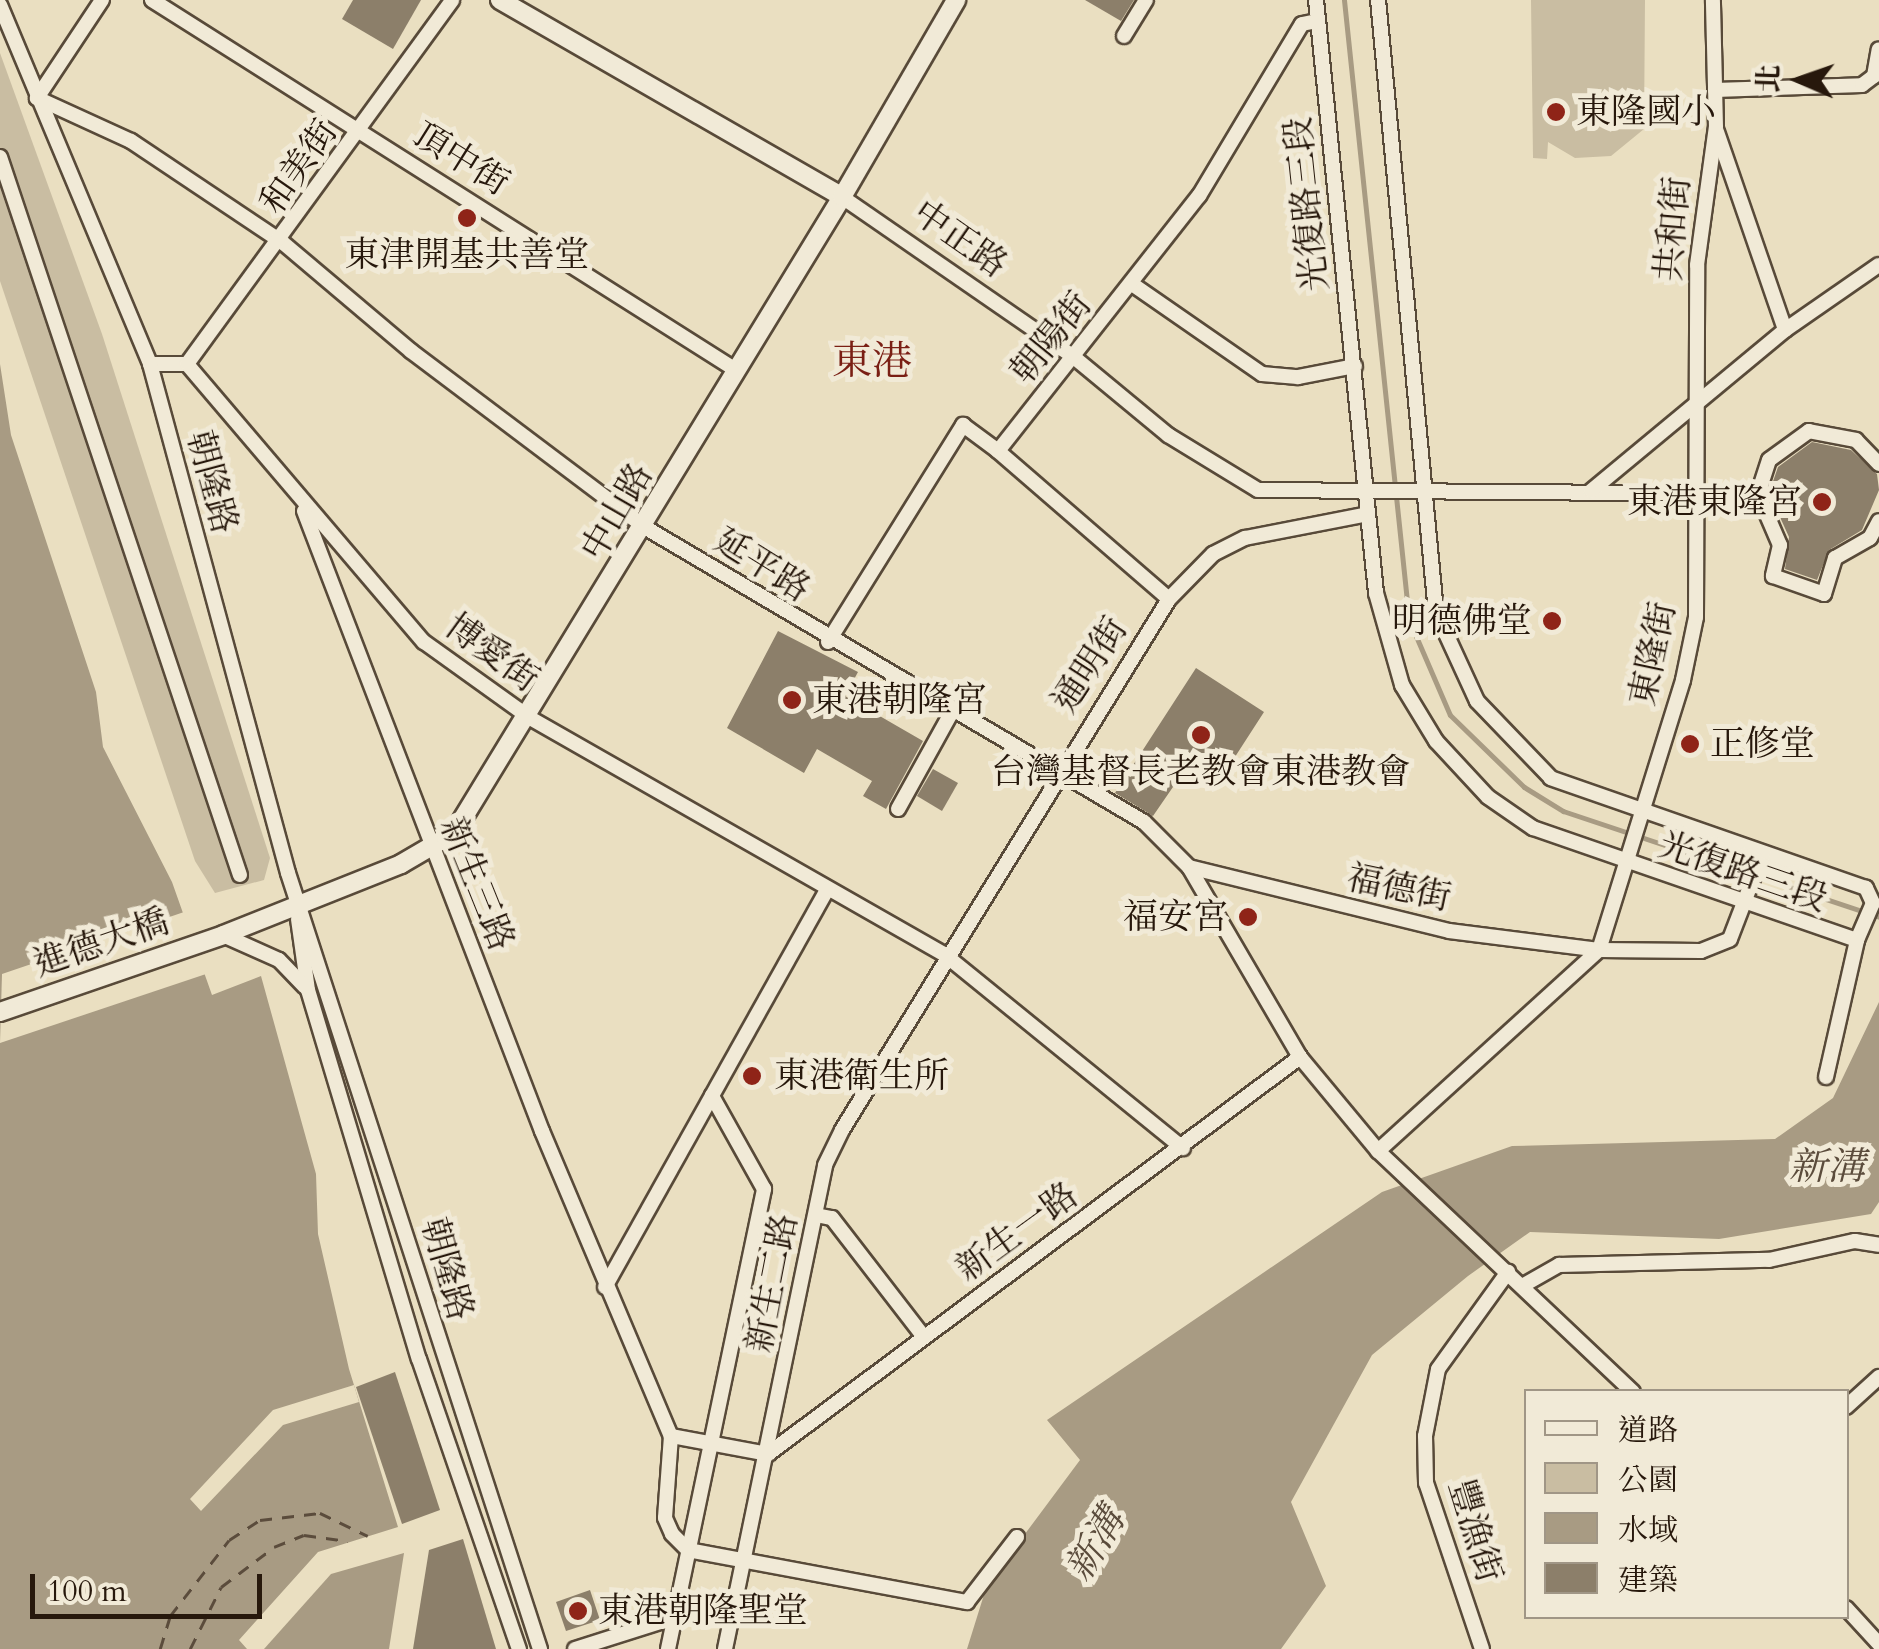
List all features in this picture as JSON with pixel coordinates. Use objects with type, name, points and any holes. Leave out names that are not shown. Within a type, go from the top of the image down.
[{"type":"street","points":[[37,98],[102,0]]},
{"type":"street","name":"頂中街","points":[[152,0],[736,370]]},
{"type":"street","name":"和美街","points":[[186,364],[282,242],[452,0]]},
{"type":"street","name":"中正路","points":[[500,0],[842,196],[1075,358],[1168,436],[1246,485],[1294,494],[1424,489]]},
{"type":"street","name":"中山路","points":[[223,935],[430,848],[481,799],[646,528],[956,0]]},
{"type":"street","points":[[1124,36],[1146,0]]},
{"type":"street","name":"光復路三段","points":[[1316,0],[1368,514],[1386,644],[1436,741],[1488,797],[1534,828],[1628,856],[1750,904],[1860,936],[1876,899],[1866,888],[1639,818],[1540,771],[1477,701],[1436,612],[1378,0]]},
{"type":"street","name":"共和街","points":[[1696,494],[1694,404],[1699,226],[1716,127],[1713,0]]},
{"type":"street","points":[[0,5],[150,364],[186,364]]},
{"type":"street","name":"朝陽街","points":[[998,450],[1075,358],[1199,196],[1302,24],[1318,21]]},
{"type":"street","points":[[1715,90],[1862,84],[1874,76],[1879,50]]},
{"type":"street","name":"延平路","points":[[37,98],[131,141],[282,242],[410,350],[646,528],[828,642],[954,708],[1144,822],[1189,867],[1300,1057],[1378,1151],[1508,1272]]},
{"type":"street","points":[[1716,127],[1785,330]]},
{"type":"street","points":[[0,157],[240,875]]},
{"type":"street","points":[[1590,491],[1785,330],[1879,265]]},
{"type":"street","points":[[1132,284],[1262,374],[1298,377],[1355,366]]},
{"type":"street","name":"朝隆路","points":[[150,364],[298,903],[540,1649]]},
{"type":"street","name":"博愛街","points":[[186,364],[424,642],[530,718],[944,954],[1183,1148]]},
{"type":"street","points":[[828,642],[962,425],[998,450],[1169,599]]},
{"type":"street","points":[[1879,464],[1844,435],[1809,431],[1768,460],[1758,494],[1780,545],[1773,576],[1824,594],[1835,558],[1870,538],[1879,522]]},
{"type":"street","points":[[1424,489],[1758,494]]},
{"type":"street","name":"東隆街","points":[[1628,856],[1696,631],[1696,494]]},
{"type":"street","name":"新生三路","points":[[300,501],[430,848],[605,1288],[672,1436],[665,1518],[688,1550]]},
{"type":"street","name":"通明街","points":[[944,954],[1169,599],[1213,554],[1245,538],[1368,514]]},
{"type":"street","points":[[898,809],[954,708]]},
{"type":"street","points":[[1750,904],[1762,853]]},
{"type":"street","points":[[1378,1151],[1599,950],[1628,856]]},
{"type":"street","name":"福德街","points":[[1189,867],[1449,931],[1599,950],[1718,948],[1750,904]]},
{"type":"street","points":[[605,1288],[826,889]]},
{"type":"street","name":"朝隆路","points":[[298,903],[308,990],[421,1366],[520,1649]]},
{"type":"street","points":[[223,935],[278,960],[308,990]]},
{"type":"street","name":"進德大橋","points":[[0,1012],[223,935]]},
{"type":"street","points":[[1826,1078],[1860,936]]},
{"type":"street","name":"新生二路","points":[[725,1649],[816,1215],[842,1130],[944,954]]},
{"type":"street","name":"新生一路","points":[[768,1454],[1300,1057]]},
{"type":"street","points":[[668,1649],[714,1444],[764,1189],[712,1096]]},
{"type":"street","points":[[816,1215],[832,1218],[924,1337]]},
{"type":"street","points":[[1522,1286],[1560,1265],[1769,1260],[1855,1241],[1879,1245]]},
{"type":"street","points":[[1508,1272],[1630,1389]]},
{"type":"street","name":"豐漁街","points":[[1482,1649],[1426,1484],[1426,1436],[1438,1369],[1508,1272]]},
{"type":"street","points":[[1849,1405],[1879,1378]]},
{"type":"street","points":[[672,1436],[768,1454]]},
{"type":"street","points":[[688,1550],[967,1602],[1017,1537]]},
{"type":"street","points":[[1849,1611],[1877,1637]]},
{"type":"street","points":[[575,1649],[673,1618]]},
{"type":"green space","points":[[1531,0],[1645,0],[1644,129],[1611,156],[1575,158],[1548,142],[1547,159],[1533,158]]},
{"type":"green space","points":[[0,53],[102,334],[270,858],[264,880],[215,893],[195,861],[0,281]]},
{"type":"water","points":[[0,364],[11,435],[96,692],[103,747],[172,882],[212,995],[261,976],[316,1174],[318,1234],[349,1369],[398,1527],[318,1552],[239,1640],[247,1649],[0,1649]]},
{"type":"water","name":"新溝","points":[[1879,1002],[1879,1202],[1871,1214],[1719,1239],[1530,1232],[1468,1276],[1372,1355],[1291,1502],[1326,1586],[1281,1649],[967,1649],[987,1585],[1080,1460],[1047,1420],[1382,1192],[1512,1146],[1775,1139],[1833,1098]]},
{"type":"water","points":[[404,1553],[389,1649],[264,1649],[331,1574]]},
{"type":"pier","points":[[187,911],[209,973],[0,1043],[2,974]]},
{"type":"pier","points":[[354,1385],[359,1402],[283,1425],[201,1511],[190,1499],[273,1410]]},
{"type":"building","points":[[353,0],[421,0],[393,49],[342,19]]},
{"type":"building","points":[[1085,0],[1134,0],[1121,21]]},
{"type":"building","name":"東港東隆宮","points":[[1812,442],[1851,450],[1877,474],[1879,490],[1862,530],[1829,550],[1817,580],[1785,569],[1789,537],[1769,493],[1778,467]]},
{"type":"building","name":"東港朝隆宮","points":[[778,631],[858,672],[845,696],[923,741],[886,809],[863,796],[872,781],[817,749],[804,773],[727,728]]},
{"type":"building","name":"台灣基督長老教會東港教會","points":[[1196,668],[1264,712],[1222,777],[1193,758],[1153,816],[1115,793]]},
{"type":"building","points":[[933,769],[958,783],[942,811],[917,796]]},
{"type":"building","points":[[395,1372],[440,1510],[402,1524],[356,1387]]},
{"type":"building","points":[[463,1539],[496,1649],[413,1649],[429,1550]]},
{"type":"building","name":"東港朝隆聖堂","points":[[590,1590],[600,1620],[566,1631],[556,1602]]},
{"type":"waterway","points":[[1344,0],[1409,620],[1450,715],[1524,787],[1563,811],[1879,917]]},
{"type":"ferry route","points":[[160,1649],[170,1616],[229,1540],[260,1520],[320,1513],[368,1536]]},
{"type":"ferry route","points":[[190,1649],[221,1587],[274,1547],[304,1535],[348,1541]]},
{"type":"place","name":"東隆國小","points":[[1556,112]]},
{"type":"place","name":"東津開基共善堂","points":[[467,218]]},
{"type":"place","name":"東港東隆宮","points":[[1822,502]]},
{"type":"place","name":"明德佛堂","points":[[1552,621]]},
{"type":"place","name":"東港朝隆宮","points":[[792,700]]},
{"type":"place","name":"台灣基督長老教會東港教會","points":[[1201,735]]},
{"type":"place","name":"正修堂","points":[[1690,744]]},
{"type":"place","name":"福安宮","points":[[1248,917]]},
{"type":"place","name":"東港衛生所","points":[[752,1076]]},
{"type":"place","name":"東港朝隆聖堂","points":[[578,1611]]},
{"type":"district","name":"東港","points":[[872,362]]}]
